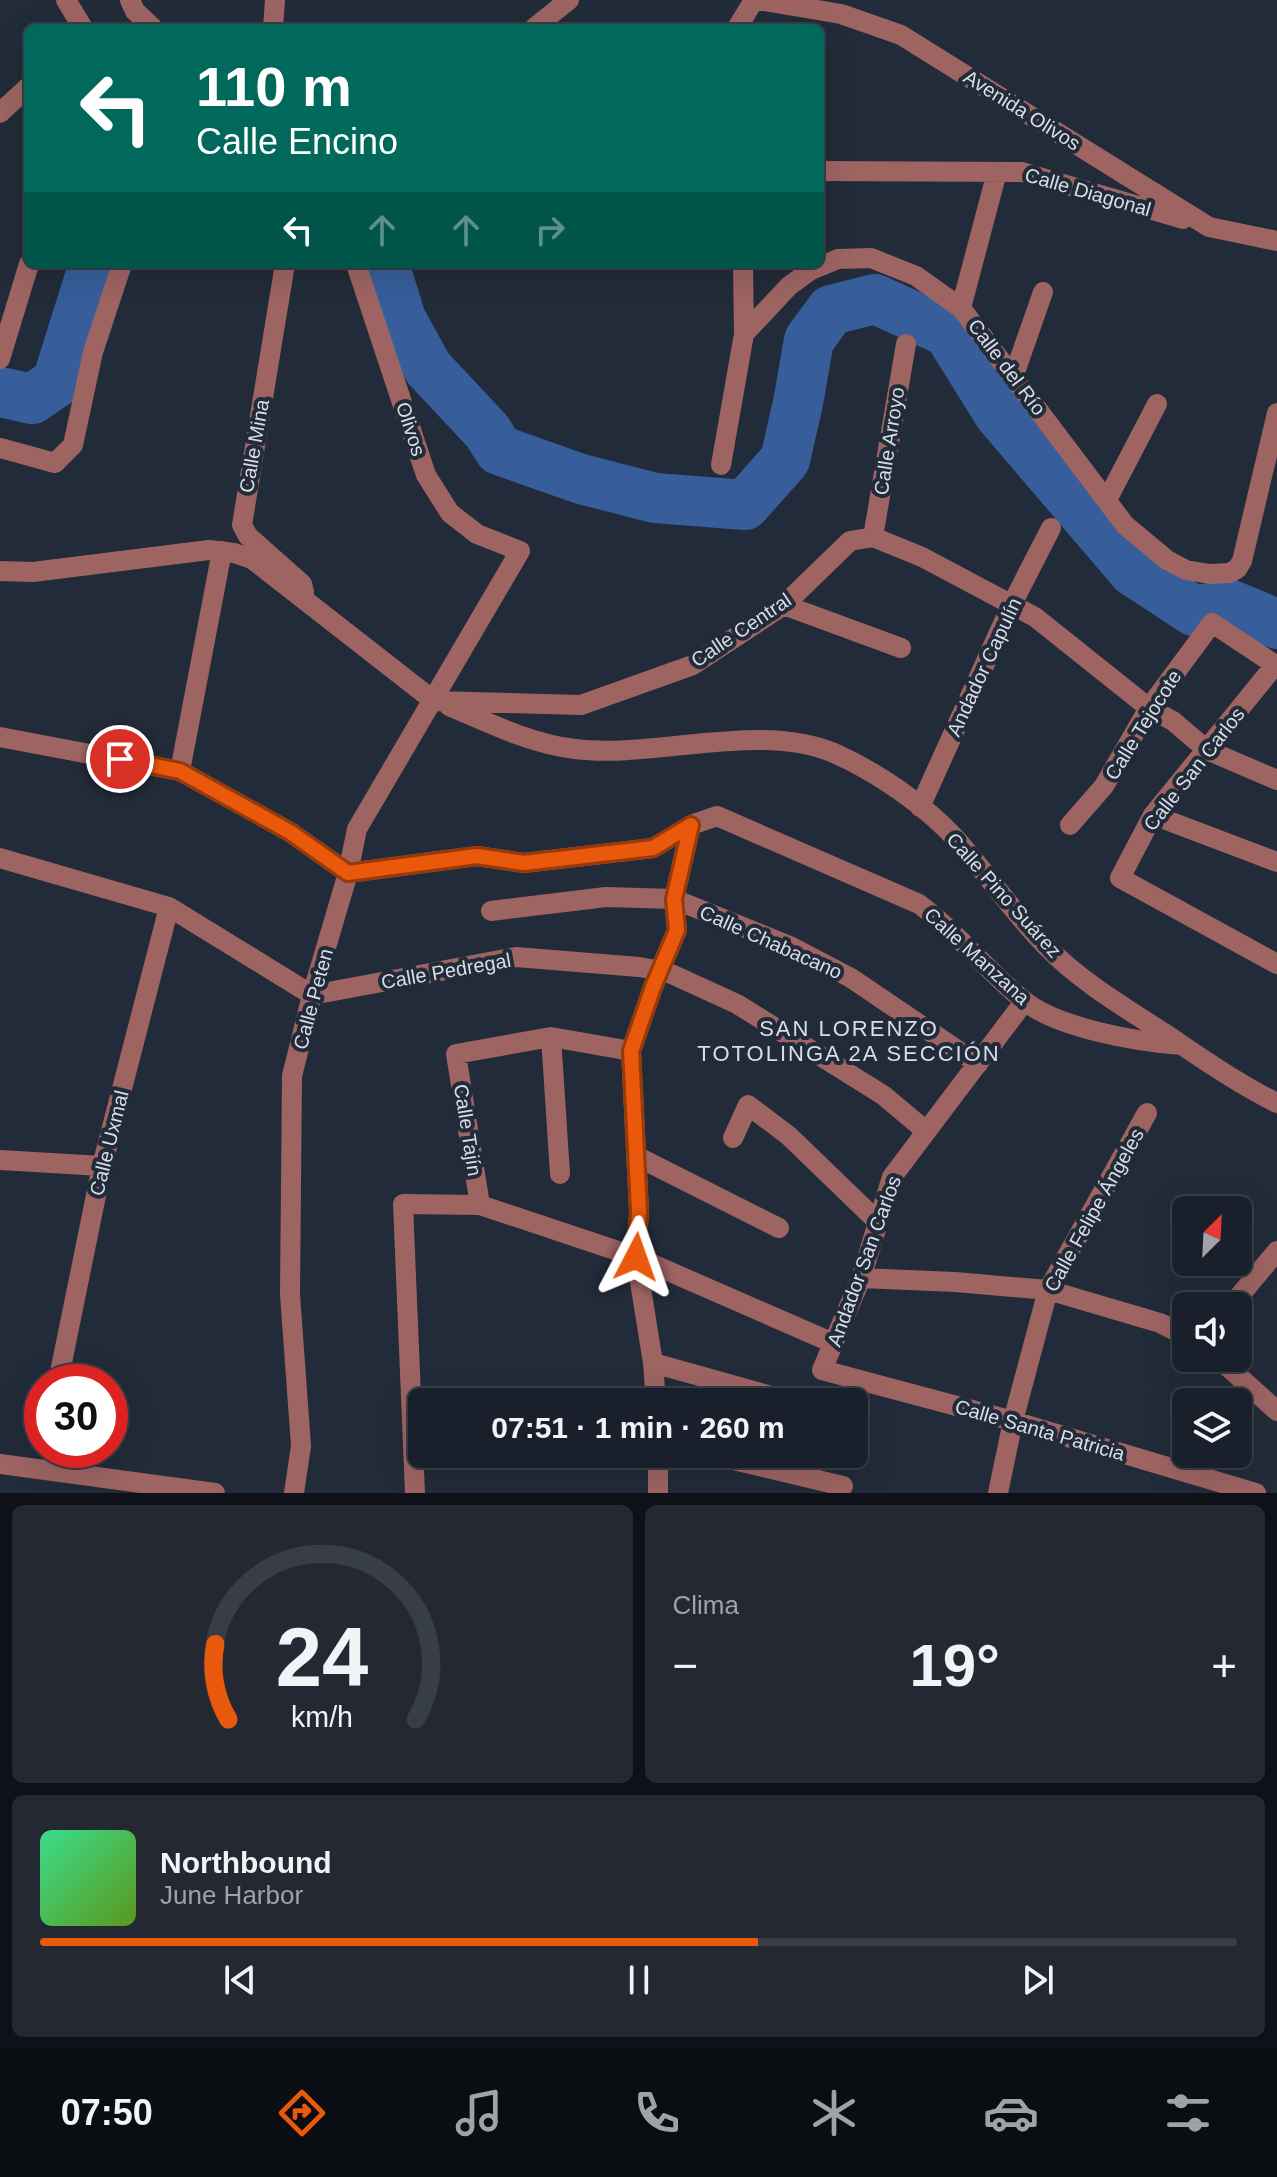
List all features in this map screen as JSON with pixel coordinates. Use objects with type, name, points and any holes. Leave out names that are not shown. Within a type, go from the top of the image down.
[{"type":"street","points":[[66,0],[81,24]]},
{"type":"street","points":[[130,0],[135,11],[149,24]]},
{"type":"street","points":[[273,24],[275,0]]},
{"type":"street","points":[[539,24],[569,0]]},
{"type":"street","points":[[740,24],[756,0]]},
{"type":"street","name":"Avenida Olivos","points":[[756,0],[841,14],[901,35],[1209,227],[1277,241]]},
{"type":"street","points":[[1,109],[24,90]]},
{"type":"street","name":"Calle Diagonal","points":[[824,171],[1022,172],[1209,227]]},
{"type":"street","points":[[961,308],[997,172]]},
{"type":"street","name":"Calle del Río","points":[[824,265],[838,259],[871,258],[916,276],[961,308],[1125,525],[1167,560],[1186,570],[1210,574],[1229,573],[1237,569],[1268,490]]},
{"type":"street","points":[[2,355],[28,268]]},
{"type":"street","points":[[0,448],[55,463],[73,445],[93,352],[121,268]]},
{"type":"street","name":"Calle Mina","points":[[284,268],[242,525],[248,536],[302,584],[307,604]]},
{"type":"street","name":"Olivos","points":[[357,268],[426,475],[450,513],[477,534],[520,551]]},
{"type":"street","points":[[721,465],[744,334],[743,268]]},
{"type":"street","name":"Calle del Río","points":[[744,334],[789,286],[816,268]]},
{"type":"street","points":[[1014,375],[1043,292]]},
{"type":"street","name":"Calle Arroyo","points":[[873,537],[906,344]]},
{"type":"street","points":[[1107,500],[1157,404]]},
{"type":"street","points":[[1268,490],[1277,413]]},
{"type":"street","name":"Andador Capulín","points":[[920,807],[1012,604],[1051,528]]},
{"type":"street","points":[[873,537],[922,557],[1035,617],[1207,750],[1277,780]]},
{"type":"street","name":"Calle Central","points":[[434,701],[581,705],[693,665],[784,605],[850,541],[873,537]]},
{"type":"street","points":[[180,771],[222,551]]},
{"type":"street","points":[[0,571],[33,572],[222,551],[252,559],[434,701]]},
{"type":"street","name":"Calle Peten","points":[[294,1493],[301,1446],[290,1294],[292,1076],[348,873],[357,829],[520,551]]},
{"type":"street","points":[[784,605],[901,648]]},
{"type":"street","name":"Calle Tejocote","points":[[1070,825],[1104,786],[1149,708],[1212,623],[1276,665]]},
{"type":"street","name":"Calle San Carlos","points":[[1276,665],[1153,815],[1120,878],[1277,964]]},
{"type":"street","name":"Calle Pino Suárez","points":[[434,701],[528,738],[575,750],[769,741],[803,742],[835,753],[880,778],[955,838],[1048,949],[1119,1004],[1277,1103]]},
{"type":"street","points":[[0,737],[180,771],[290,832],[348,873],[477,856],[524,863],[653,848],[691,825]]},
{"type":"street","points":[[1153,815],[1277,862]]},
{"type":"street","name":"Calle Manzana","points":[[691,825],[717,816],[919,904],[944,922],[1024,1002],[1052,1015],[1100,1032],[1150,1043],[1181,1045]]},
{"type":"street","points":[[655,1388],[636,1257],[639,1211],[631,1051],[677,930],[674,899],[691,825]]},
{"type":"street","points":[[0,858],[169,907],[312,995]]},
{"type":"street","name":"Calle Chabacano","points":[[491,911],[606,897],[674,899],[792,947],[851,978],[978,1064]]},
{"type":"street","name":"Calle Uxmal","points":[[62,1364],[102,1166],[169,907]]},
{"type":"street","name":"Calle Pedregal","points":[[312,995],[516,957],[660,971],[737,1004],[883,1095],[926,1131]]},
{"type":"street","name":"Andador San Carlos","points":[[822,1370],[861,1278],[892,1177],[1024,1002]]},
{"type":"street","points":[[560,1174],[551,1037],[631,1051]]},
{"type":"street","name":"Calle Tajín","points":[[480,1205],[456,1054],[551,1037]]},
{"type":"street","points":[[733,1138],[748,1105],[789,1136],[878,1222]]},
{"type":"street","name":"Calle Felipe Ángeles","points":[[998,1493],[1013,1421],[1048,1290],[1147,1113]]},
{"type":"street","points":[[636,1156],[779,1228]]},
{"type":"street","points":[[0,1160],[102,1166]]},
{"type":"street","points":[[415,1493],[403,1204],[480,1205],[636,1257],[833,1343]]},
{"type":"street","points":[[1243,1292],[1277,1251]]},
{"type":"street","points":[[861,1278],[1048,1290],[1172,1329]]},
{"type":"street","points":[[653,1363],[743,1388]]},
{"type":"street","name":"Calle Santa Patricia","points":[[822,1370],[1013,1421],[1256,1493]]},
{"type":"street","points":[[1234,1372],[1277,1411]]},
{"type":"street","points":[[0,1464],[24,1462]]},
{"type":"street","points":[[84,1468],[215,1493]]},
{"type":"street","points":[[658,1468],[658,1493]]},
{"type":"street","points":[[767,1468],[843,1486]]},
{"type":"waterway","points":[[0,392],[32,399],[57,382],[93,268]]},
{"type":"waterway","points":[[385,268],[401,319],[428,368],[487,431],[499,450],[581,479],[655,498],[745,505],[785,460],[809,340],[831,310],[875,299],[948,332],[999,414],[1133,571],[1194,611],[1229,604],[1277,624]]},
{"type":"district","name":"SAN LORENZO TOTOLINGA 2A SECCIÓN","points":[[849,1040]]},
{"type":"route","points":[[120,759],[180,771],[290,832],[348,873],[477,856],[524,863],[653,848],[691,825],[674,899],[677,930],[631,1051],[639,1211],[636,1257]]}]
